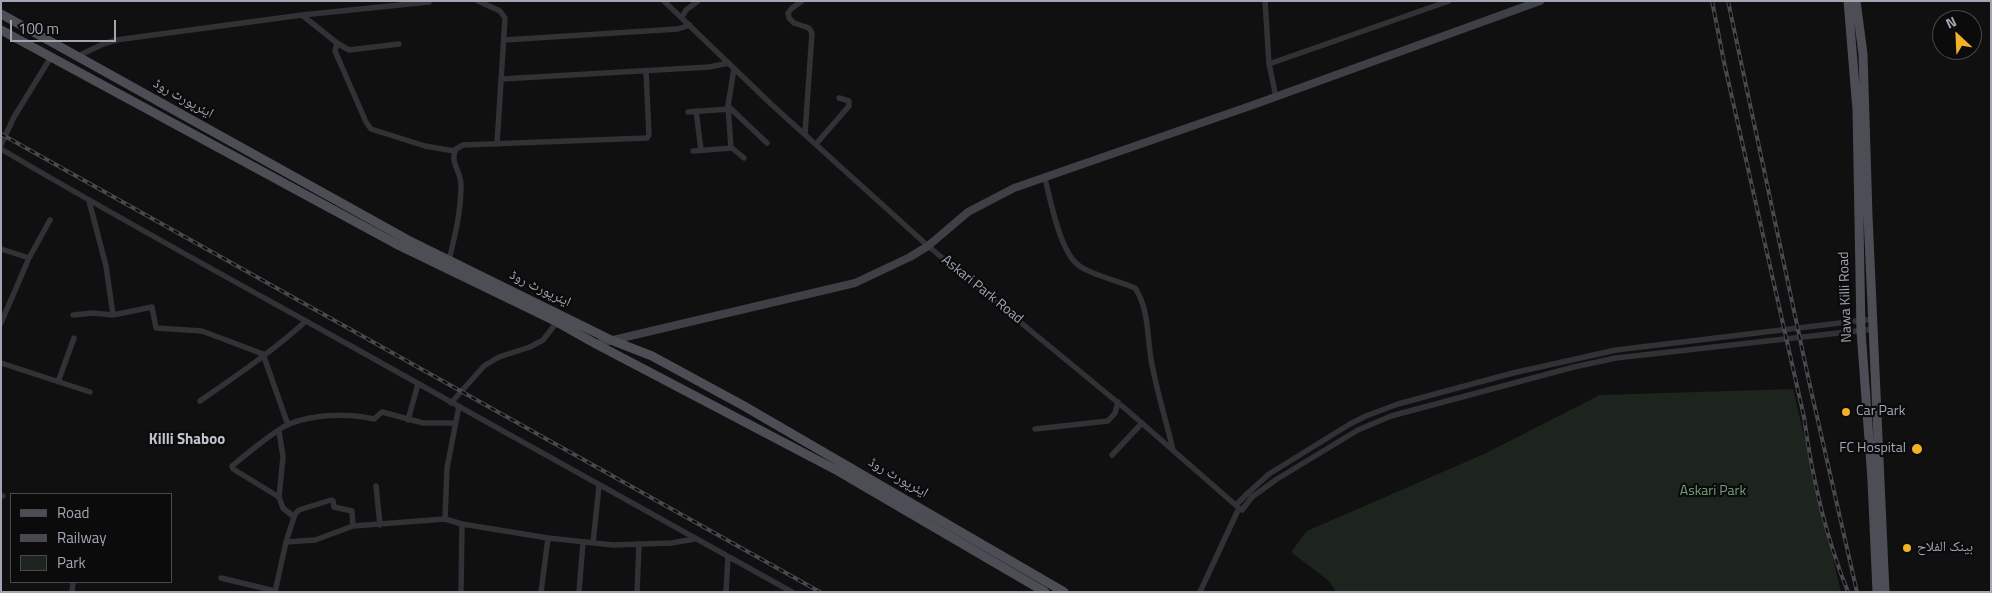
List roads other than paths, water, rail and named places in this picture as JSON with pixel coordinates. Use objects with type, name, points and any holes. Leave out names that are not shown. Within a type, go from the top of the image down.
[{"type":"main road","name":"Nawa Killi Road","points":[[1848,1],[1857,110],[1860,331],[1872,480],[1877,592]]},
{"type":"main road","name":"Nawa Killi Road","points":[[1856,1],[1863,54],[1886,592]]},
{"type":"main road","name":"ایئرپورٹ روڈ","points":[[1,14],[408,240],[611,340],[652,356],[744,406],[1064,592]]},
{"type":"main road","name":"ایئرپورٹ روڈ","points":[[1,30],[400,246],[557,322],[838,471],[1045,592]]},
{"type":"street","points":[[478,1],[496,8],[503,14],[505,22],[497,144]]},
{"type":"street","name":"Askari Park Road","points":[[664,1],[805,134],[928,246],[1118,402],[1239,508]]},
{"type":"street","points":[[682,17],[686,10],[698,1]]},
{"type":"street","points":[[802,1],[788,13],[789,18],[794,23],[809,28],[812,33],[805,134]]},
{"type":"street","points":[[1265,1],[1269,64],[1276,97]]},
{"type":"street","points":[[1269,64],[1432,4],[1450,1]]},
{"type":"street","points":[[596,344],[855,283],[910,257],[928,246],[968,212],[1014,188],[1276,97],[1540,1]]},
{"type":"street","points":[[78,56],[95,47],[116,40],[302,15],[429,2]]},
{"type":"street","points":[[302,15],[337,43],[349,50],[399,44]]},
{"type":"street","points":[[504,40],[678,28],[690,25]]},
{"type":"street","points":[[337,43],[336,51],[366,122],[371,129],[425,146],[454,151],[463,145],[648,138],[650,135],[646,71]]},
{"type":"street","points":[[1,145],[14,117],[51,57]]},
{"type":"street","points":[[501,79],[709,67],[729,63]]},
{"type":"street","points":[[731,148],[729,108],[734,68]]},
{"type":"street","points":[[816,144],[849,106],[849,101],[839,98]]},
{"type":"street","points":[[688,112],[729,108],[767,143]]},
{"type":"street","points":[[696,111],[701,150]]},
{"type":"street","points":[[693,151],[731,148],[744,158]]},
{"type":"street","points":[[1,149],[89,201],[182,251],[599,486],[792,592]]},
{"type":"street","points":[[450,260],[461,186],[455,165],[454,151]]},
{"type":"street","points":[[1045,178],[1063,240],[1070,257],[1080,267],[1135,288],[1140,295],[1146,312],[1151,360],[1173,450]]},
{"type":"street","points":[[89,201],[106,266],[113,315]]},
{"type":"street","points":[[1,323],[29,258],[50,220]]},
{"type":"street","points":[[1,249],[29,258]]},
{"type":"street","points":[[73,315],[93,313],[113,315],[152,307],[156,328],[202,331],[263,354],[288,425]]},
{"type":"street","points":[[1200,592],[1239,508],[1248,493],[1269,474],[1366,416],[1398,404],[1513,373],[1616,350],[1860,321],[1874,324]]},
{"type":"street","points":[[200,401],[253,364],[263,354],[306,322]]},
{"type":"street","points":[[451,403],[484,366],[499,357],[530,347],[543,340],[557,322]]},
{"type":"street","points":[[1239,508],[1277,479],[1358,430],[1391,416],[1568,368],[1616,358],[1860,331],[1874,324]]},
{"type":"street","points":[[58,382],[74,338]]},
{"type":"street","points":[[1,363],[90,392]]},
{"type":"street","points":[[408,420],[418,384]]},
{"type":"street","points":[[1035,429],[1108,421],[1115,413],[1118,402]]},
{"type":"street","points":[[445,519],[447,468],[459,406]]},
{"type":"street","points":[[279,497],[233,469],[232,466],[288,425],[311,418],[337,416],[374,419],[382,412],[408,420],[431,424],[455,423]]},
{"type":"street","points":[[1112,455],[1142,423]]},
{"type":"street","points":[[279,431],[283,457],[279,497],[283,508],[294,517]]},
{"type":"street","points":[[376,486],[380,525]]},
{"type":"street","points":[[593,543],[599,486]]},
{"type":"street","points":[[221,578],[275,591],[286,542],[294,517],[299,510],[333,500],[334,507],[352,511],[353,526]]},
{"type":"street","points":[[286,542],[315,540],[353,526],[445,519],[462,524],[548,538],[613,545],[671,543],[696,539]]},
{"type":"street","points":[[461,592],[462,524]]},
{"type":"street","points":[[541,592],[548,538]]},
{"type":"street","points":[[579,592],[583,542]]},
{"type":"street","points":[[638,592],[639,544]]},
{"type":"street","points":[[726,592],[728,557]]},
{"type":"railway","points":[[1712,1],[1804,417],[1820,506],[1848,592]]},
{"type":"railway","points":[[1728,1],[1810,386],[1857,592]]},
{"type":"railway","points":[[1,134],[820,592]]},
{"type":"place","name":"Car Park","points":[[1846,412]]},
{"type":"place","name":"FC Hospital","points":[[1917,449]]},
{"type":"place","name":"بینک الفلاح","points":[[1907,548]]},
{"type":"district","name":"Killi Shaboo","points":[[187,440]]},
{"type":"park label","name":"Askari Park","points":[[1713,492]]}]
